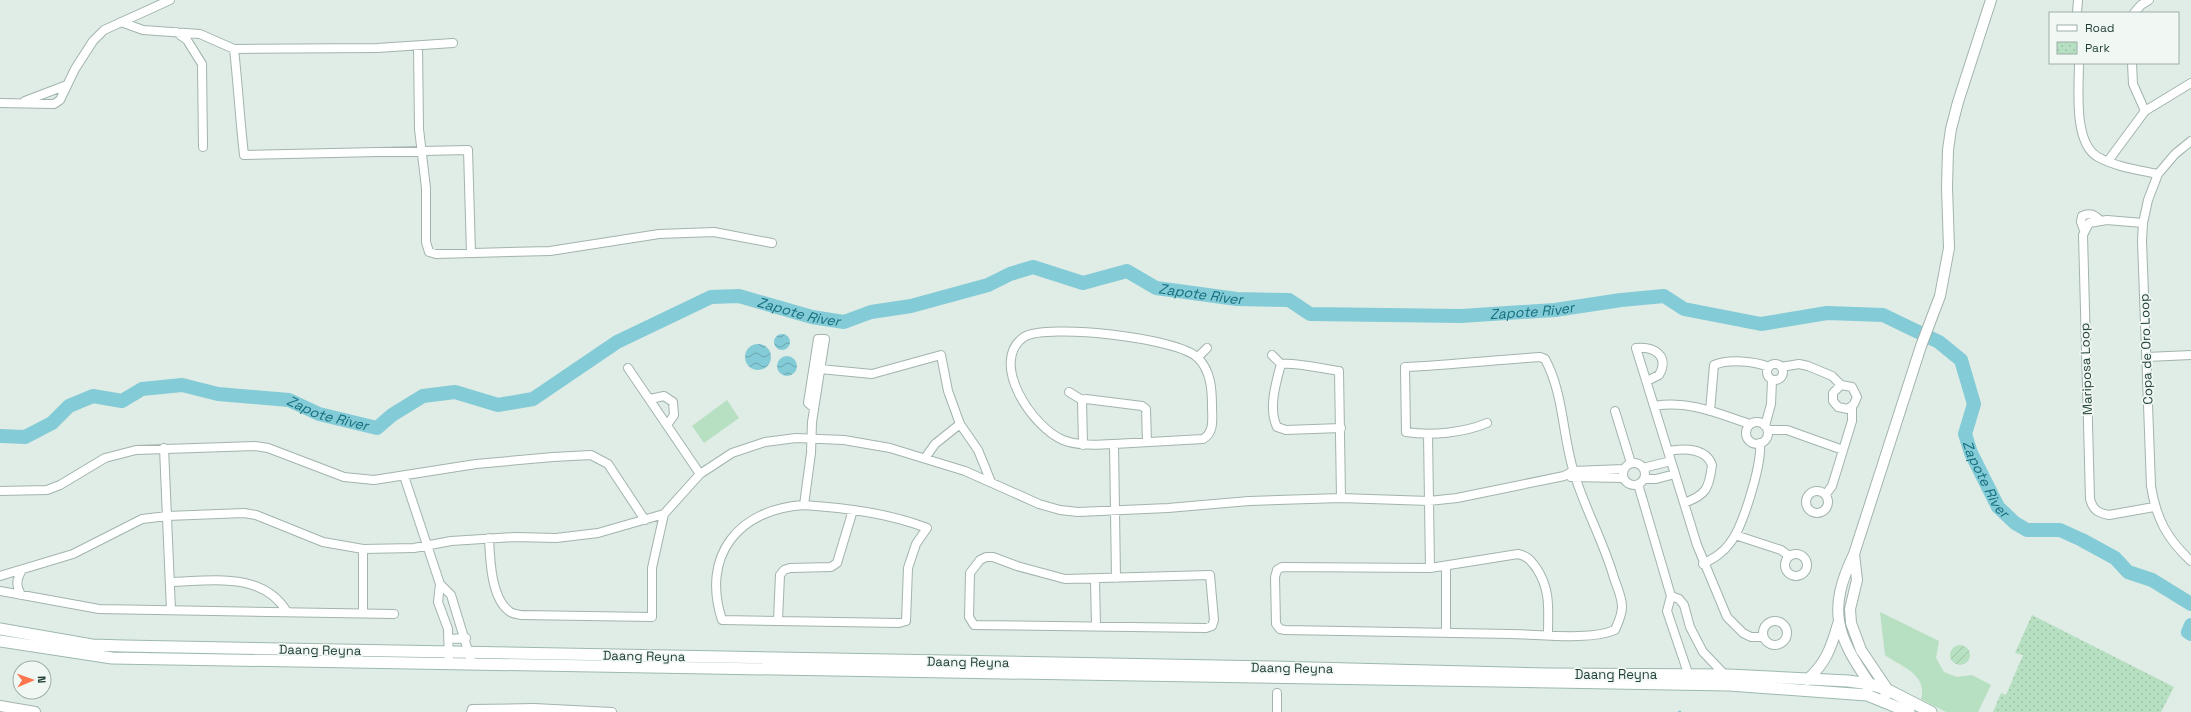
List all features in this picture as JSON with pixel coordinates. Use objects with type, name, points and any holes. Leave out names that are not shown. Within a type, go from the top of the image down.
[{"type":"main road","name":"Daang Reyna","points":[[0,629],[92,644],[448,659]]},
{"type":"main road","name":"Daang Reyna","points":[[0,641],[112,658],[471,659],[1691,680],[1848,681],[1931,712]]},
{"type":"main road","name":"Daang Reyna","points":[[1728,680],[1868,689]]},
{"type":"main road","name":"Daang Reyna","points":[[1885,695],[1909,712]]},
{"type":"street","points":[[0,103],[21,102],[54,104],[60,100],[67,85],[93,41],[104,30],[170,0]]},
{"type":"street","points":[[1807,680],[1820,669],[1828,655],[1838,622],[1839,597],[1843,577],[1854,554],[1921,346],[1940,296],[1949,248],[1947,181],[1948,150],[1951,129],[1991,0]]},
{"type":"street","points":[[2077,12],[2078,0]]},
{"type":"street","points":[[2135,12],[2141,5],[2149,0]]},
{"type":"street","points":[[121,22],[143,30],[200,34],[234,49],[418,46],[453,43]]},
{"type":"street","points":[[175,32],[187,40],[202,64],[203,147]]},
{"type":"street","points":[[418,46],[420,129],[426,188],[426,242],[429,252],[436,254],[550,251],[659,234],[714,232],[772,243]]},
{"type":"street","points":[[234,49],[239,87],[239,117],[244,155],[468,150],[471,253]]},
{"type":"street","points":[[2079,64],[2081,127],[2089,149],[2108,161],[2158,174]]},
{"type":"street","points":[[2132,64],[2133,84],[2145,111]]},
{"type":"street","points":[[2108,161],[2145,111],[2191,83]]},
{"type":"street","points":[[21,102],[67,85]]},
{"type":"street","name":"Copa de Oro Loop","points":[[2191,141],[2175,154],[2158,174],[2148,200],[2143,223],[2142,241],[2151,486],[2154,508],[2163,528],[2176,548],[2191,561]]},
{"type":"street","name":"Mariposa Loop","points":[[2143,223],[2100,220],[2088,223],[2084,230],[2082,243],[2090,499],[2092,506],[2098,512],[2109,515],[2154,508]]},
{"type":"street","points":[[1058,332],[1113,335],[1175,345],[1198,357],[1205,367],[1212,388],[1212,428],[1209,436],[1203,439],[1147,442],[1083,445],[1062,439],[1050,430],[1034,415],[1022,400],[1013,380],[1010,366],[1011,354],[1016,343],[1033,334],[1058,332]]},
{"type":"street","points":[[804,505],[811,453],[814,408],[825,339],[818,339],[808,403],[814,408]]},
{"type":"street","points":[[1198,357],[1206,348]]},
{"type":"street","points":[[820,369],[872,374],[941,355],[948,391],[960,424],[978,450],[991,482]]},
{"type":"street","points":[[1272,355],[1281,364]]},
{"type":"street","points":[[2147,357],[2191,355]]},
{"type":"street","points":[[1487,423],[1465,430],[1428,434],[1406,432],[1406,367],[1540,357],[1545,359],[1549,367],[1562,410],[1574,474],[1606,550],[1622,608],[1615,630],[1600,635],[1548,635],[1286,630],[1280,629],[1276,624],[1275,577],[1277,570],[1282,566],[1430,568],[1446,567],[1518,554],[1531,560],[1544,580],[1548,590],[1548,635]]},
{"type":"street","points":[[1281,364],[1292,362],[1309,367],[1339,372],[1342,498]]},
{"type":"street","points":[[1710,411],[1714,365],[1721,362],[1760,364],[1769,367],[1774,364],[1781,367],[1799,364],[1832,376],[1841,385],[1852,387],[1856,393],[1856,401],[1852,407],[1852,421],[1832,486],[1826,494]]},
{"type":"street","points":[[1281,364],[1274,396],[1275,421],[1277,427],[1286,430],[1341,428]]},
{"type":"street","points":[[1750,424],[1747,428],[1746,436],[1752,443],[1760,444],[1767,438],[1766,428],[1771,404],[1772,380],[1768,376],[1769,367]]},
{"type":"street","points":[[1772,380],[1777,380],[1782,377],[1783,372],[1781,367]]},
{"type":"street","points":[[628,368],[700,474]]},
{"type":"street","points":[[1647,381],[1704,564],[1726,617],[1743,633],[1751,637],[1763,637]]},
{"type":"street","points":[[1841,385],[1835,390],[1833,401],[1841,409],[1852,407]]},
{"type":"street","points":[[1069,392],[1082,400],[1093,399],[1142,406],[1146,409],[1147,442]]},
{"type":"street","points":[[650,399],[664,396],[673,402],[674,415],[667,425]]},
{"type":"street","points":[[1082,400],[1083,445]]},
{"type":"street","points":[[1656,406],[1683,404],[1750,424],[1758,422],[1766,428],[1787,430],[1843,450]]},
{"type":"street","points":[[1615,411],[1631,463]]},
{"type":"street","points":[[925,458],[935,444],[960,424]]},
{"type":"street","points":[[1428,434],[1430,568]]},
{"type":"street","points":[[489,538],[492,575],[499,598],[510,612],[521,615],[652,617],[652,568],[664,514],[700,474],[727,456],[747,447],[783,439],[811,438],[862,442],[925,458],[965,471],[1039,504],[1060,510],[1078,512],[1116,511],[1249,501],[1342,498],[1429,501],[1457,498],[1574,474],[1624,469],[1631,463],[1638,464],[1643,468]]},
{"type":"street","points":[[1114,444],[1116,578]]},
{"type":"street","points":[[1704,564],[1719,556],[1735,535],[1760,459],[1760,444]]},
{"type":"street","points":[[0,492],[47,490],[60,485],[105,458],[136,450],[164,448],[255,446],[268,448],[344,476],[374,480],[476,464],[553,456],[591,455],[608,464],[645,520]]},
{"type":"street","points":[[164,448],[171,610]]},
{"type":"street","points":[[1668,451],[1689,449],[1706,456],[1712,465],[1705,492],[1701,497],[1684,503]]},
{"type":"street","points":[[1643,468],[1672,461]]},
{"type":"street","points":[[1643,468],[1641,481],[1672,596],[1667,611],[1691,680]]},
{"type":"street","points":[[1623,478],[1624,469]]},
{"type":"street","points":[[1574,474],[1623,478],[1630,484],[1641,481],[1656,480],[1675,474]]},
{"type":"street","points":[[404,476],[412,505],[440,584],[438,602],[449,639],[448,659]]},
{"type":"street","points":[[804,505],[853,510],[887,516],[926,528],[916,544],[908,568],[906,621],[899,623],[722,620],[716,602],[717,568],[732,536],[746,524],[775,509],[804,505]]},
{"type":"street","points":[[778,620],[780,575],[784,570],[790,568],[831,567],[837,563],[853,510]]},
{"type":"street","points":[[0,576],[73,554],[142,519],[167,516],[244,513],[256,515],[323,542],[363,549],[428,547],[450,541],[489,538],[576,536],[598,533],[664,514]]},
{"type":"street","points":[[1735,535],[1781,550],[1789,556]]},
{"type":"street","points":[[363,549],[363,613]]},
{"type":"street","points":[[1854,554],[1857,580],[1850,609],[1851,623],[1861,650],[1885,695]]},
{"type":"street","points":[[986,557],[993,557],[1044,575],[1065,579],[1095,580],[1116,578],[1210,575],[1214,620],[1212,626],[1206,628],[974,625],[969,617],[970,573],[980,560],[986,557]]},
{"type":"street","points":[[1446,567],[1446,633]]},
{"type":"street","points":[[21,595],[16,587],[17,579],[22,570]]},
{"type":"street","points":[[1095,580],[1096,626]]},
{"type":"street","points":[[170,582],[242,581],[276,596],[287,612]]},
{"type":"street","points":[[440,584],[451,595],[466,638],[471,659]]},
{"type":"street","points":[[0,591],[90,608],[394,614]]},
{"type":"street","points":[[1672,596],[1684,605],[1690,627],[1703,652],[1728,680]]},
{"type":"street","points":[[443,615],[457,612]]},
{"type":"street","points":[[1838,622],[1841,635],[1868,689]]},
{"type":"street","points":[[449,639],[466,638]]},
{"type":"street","points":[[1277,693],[1277,712]]},
{"type":"street","points":[[0,706],[35,712]]},
{"type":"street","points":[[470,712],[472,710],[534,708],[612,712]]},
{"type":"green space","points":[[727,400],[739,418],[704,443],[692,426]]},
{"type":"green space","points":[[1880,612],[1939,641],[1936,658],[1944,672],[1957,677],[1972,675],[1991,685],[1978,712],[1946,712],[1921,699],[1921,683],[1917,677],[1912,672],[1885,655]]},
{"type":"green space","points":[[2032,615],[2174,687],[2161,712],[1993,712],[2001,693],[2006,695],[2023,655],[2015,653]]},
{"type":"green space","points":[[1960,645],[1967,648],[1970,655],[1967,662],[1960,665],[1953,662],[1950,655],[1953,648]]},
{"type":"water","points":[[779,334],[785,334],[790,339],[788,348],[785,350],[779,350],[774,345],[774,339]]},
{"type":"water","points":[[758,344],[767,348],[771,357],[767,366],[758,370],[749,366],[745,357],[749,348]]},
{"type":"water","points":[[783,356],[791,356],[797,362],[797,370],[791,376],[783,376],[777,370],[777,362]]},
{"type":"waterway","name":"Zapote River","points":[[0,436],[25,437],[52,423],[69,406],[93,396],[122,401],[142,389],[182,385],[218,394],[289,400],[319,414],[377,428],[392,415],[423,396],[455,392],[498,405],[533,399],[617,342],[711,297],[739,296],[812,317],[844,322],[871,312],[911,306],[988,285],[1010,274],[1033,267],[1083,283],[1127,271],[1156,288],[1237,299],[1289,300],[1310,314],[1461,316],[1555,310],[1621,300],[1664,296],[1684,309],[1761,324],[1827,313],[1883,315],[1939,342],[1961,360],[1974,404],[1965,434],[1971,453],[1998,507],[2015,523],[2027,530],[2060,530],[2082,540],[2115,558],[2128,572],[2152,580],[2191,604]]},
{"type":"waterway","name":"Zapote River","points":[[2191,625],[2188,632],[2191,634]]}]
